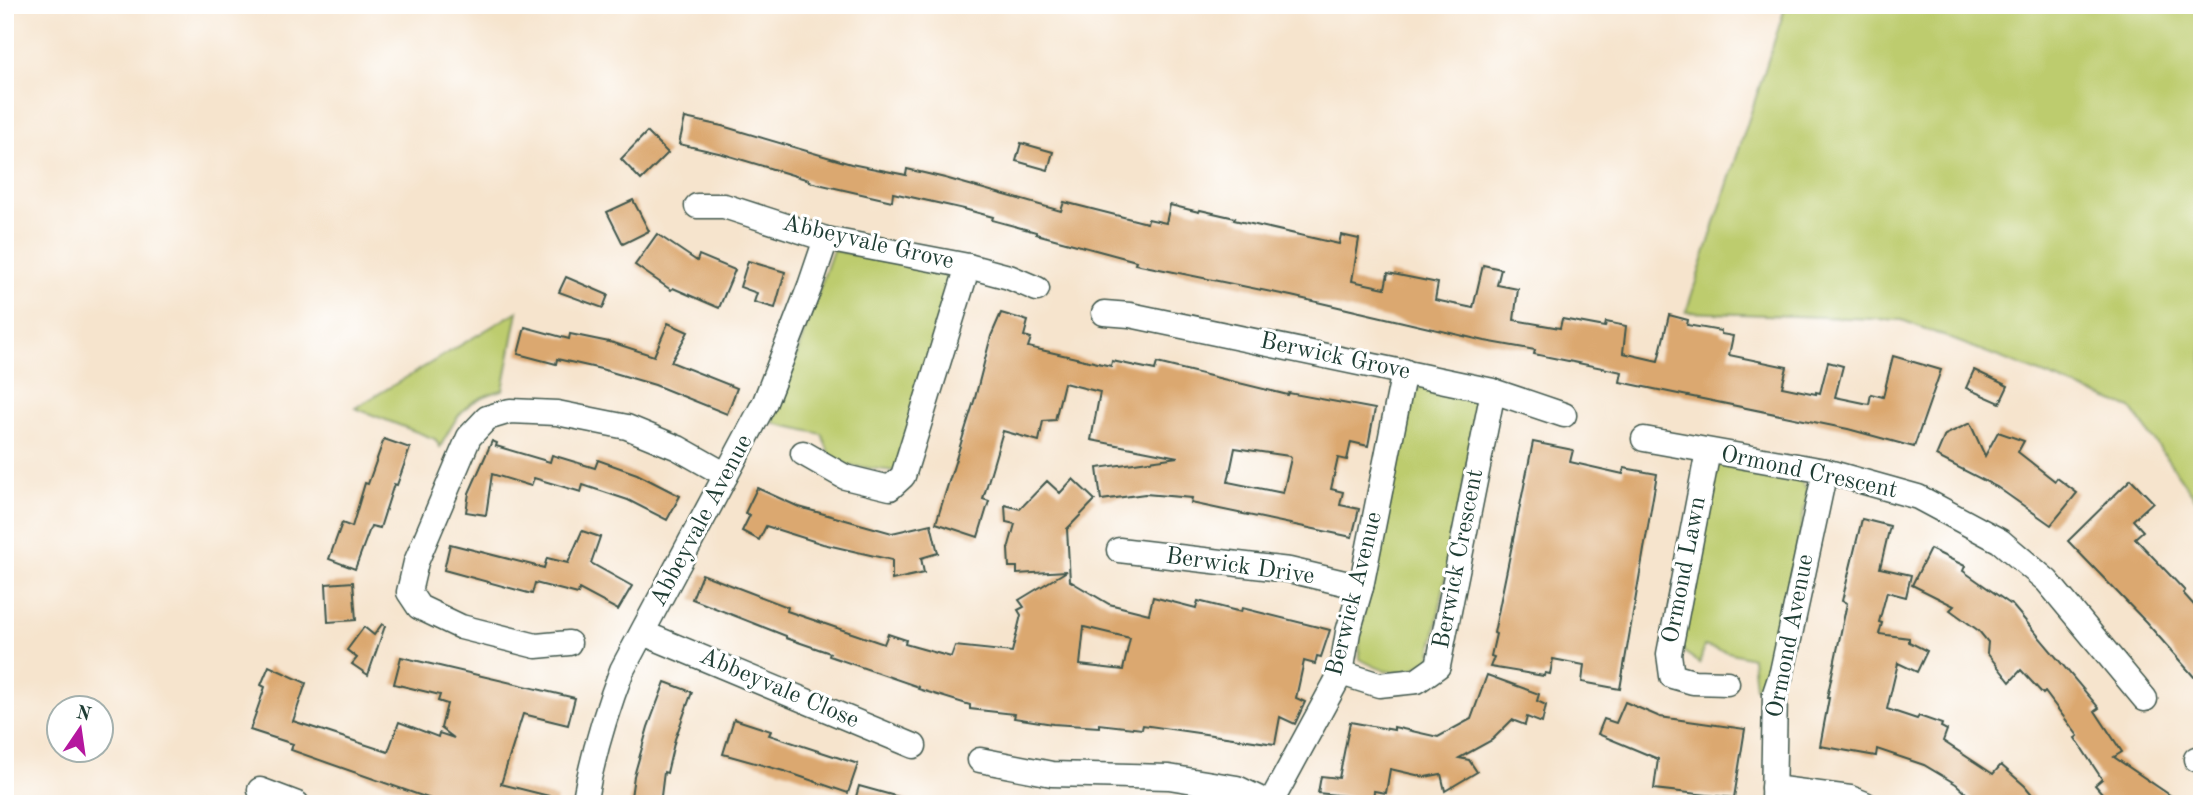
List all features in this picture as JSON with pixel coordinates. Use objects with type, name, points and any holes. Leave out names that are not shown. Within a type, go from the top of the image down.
[{"type":"street","name":"Abbeyvale Grove","points":[[697,206],[724,206],[826,239],[968,266],[1009,277],[1037,289]]},
{"type":"street","name":"Abbeyvale Avenue","points":[[584,804],[592,761],[622,670],[765,402],[826,239]]},
{"type":"street","points":[[803,453],[845,477],[890,488],[904,475],[968,266]]},
{"type":"street","name":"Berwick Grove","points":[[1104,313],[1130,315],[1404,371],[1493,391],[1564,415]]},
{"type":"street","name":"Berwick Avenue","points":[[1270,804],[1341,673],[1404,371]]},
{"type":"street","name":"Berwick Crescent","points":[[1341,673],[1379,685],[1417,681],[1438,666],[1493,391]]},
{"type":"street","points":[[569,643],[536,646],[461,626],[419,607],[409,592],[416,562],[469,437],[487,418],[510,411],[557,413],[626,427],[678,448],[726,475]]},
{"type":"street","name":"Ormond Crescent","points":[[1644,439],[1825,471],[1918,496],[2000,541],[2047,581],[2145,699]]},
{"type":"street","name":"Ormond Lawn","points":[[1707,451],[1669,654],[1672,676],[1693,682],[1727,683]]},
{"type":"street","name":"Ormond Avenue","points":[[1773,796],[1775,693],[1782,672],[1825,471]]},
{"type":"street","name":"Berwick Drive","points":[[1119,550],[1289,570],[1361,587]]},
{"type":"street","name":"Abbeyvale Close","points":[[643,632],[914,746]]},
{"type":"street","points":[[980,760],[1052,774],[1169,777],[1237,788],[1270,804]]},
{"type":"street","points":[[260,790],[297,804]]},
{"type":"street","points":[[1773,796],[1850,798],[1865,804]]},
{"type":"green space","points":[[1786,5],[2202,5],[2202,508],[2131,408],[1902,320],[1686,312]]},
{"type":"green space","points":[[833,250],[949,274],[952,286],[903,472],[833,464],[822,434],[773,423]]},
{"type":"green space","points":[[518,311],[503,390],[470,404],[452,425],[440,447],[435,439],[355,408]]},
{"type":"green space","points":[[1422,385],[1470,394],[1479,403],[1430,659],[1412,669],[1396,672],[1360,659],[1359,635],[1413,395]]},
{"type":"green space","points":[[1720,461],[1793,472],[1808,490],[1771,689],[1755,687],[1752,658],[1704,646],[1700,663],[1681,650],[1710,477]]},
{"type":"building","points":[[685,118],[722,126],[851,164],[906,175],[907,169],[1061,211],[1064,202],[1147,223],[1148,219],[1166,223],[1170,205],[1339,244],[1341,235],[1359,239],[1352,281],[1385,288],[1388,273],[1438,283],[1435,300],[1473,308],[1483,265],[1501,269],[1497,285],[1518,289],[1514,320],[1560,328],[1562,319],[1605,327],[1606,322],[1626,326],[1623,353],[1658,361],[1669,315],[1688,320],[1687,325],[1733,336],[1729,355],[1787,367],[1782,387],[1816,394],[1820,393],[1828,362],[1843,366],[1835,397],[1869,404],[1871,394],[1883,397],[1893,356],[1941,370],[1914,447],[1848,429],[1620,382],[1622,372],[1534,354],[1535,350],[1135,264],[1136,261],[1036,234],[964,209],[893,193],[892,201],[809,182],[723,154],[679,144]]},
{"type":"building","points":[[647,132],[668,153],[641,180],[621,159]]},
{"type":"building","points":[[1021,143],[1053,152],[1048,170],[1016,161]]},
{"type":"building","points":[[633,200],[649,231],[623,244],[607,212]]},
{"type":"building","points":[[657,234],[697,261],[699,255],[735,270],[719,308],[673,288],[671,290],[635,265]]},
{"type":"building","points":[[748,261],[785,272],[775,308],[754,302],[757,293],[740,287]]},
{"type":"building","points":[[566,277],[608,295],[603,308],[559,292]]},
{"type":"building","points":[[1001,313],[1028,321],[1024,336],[1031,338],[1028,347],[1111,366],[1112,361],[1155,370],[1157,363],[1288,395],[1289,393],[1375,409],[1368,446],[1351,442],[1347,460],[1338,458],[1331,489],[1343,492],[1340,505],[1359,509],[1352,537],[1191,503],[1192,498],[1145,494],[1101,500],[1097,468],[1178,457],[1091,440],[1100,392],[1064,383],[1055,420],[1043,421],[1039,441],[1003,431],[983,499],[989,501],[978,537],[936,523],[975,398],[991,336]],"holes":[[[1235,448],[1291,458],[1283,493],[1228,482]]]},
{"type":"building","points":[[668,323],[688,332],[671,362],[737,388],[727,414],[655,385],[601,369],[557,359],[556,364],[518,354],[525,327],[569,339],[570,334],[614,343],[654,356]]},
{"type":"building","points":[[1974,370],[2008,386],[2000,403],[1966,388]]},
{"type":"building","points":[[1970,423],[1985,456],[1998,432],[2024,441],[2018,452],[2055,481],[2057,478],[2077,493],[2051,525],[1997,487],[1936,456],[1945,435]]},
{"type":"building","points":[[384,439],[410,448],[397,485],[394,484],[380,528],[371,526],[355,569],[329,559],[342,523],[352,527],[365,483],[368,484]]},
{"type":"building","points":[[492,441],[497,443],[496,446],[550,462],[552,455],[595,468],[598,460],[637,474],[680,496],[667,520],[628,500],[583,485],[581,492],[534,478],[531,486],[492,474],[486,515],[466,512],[469,493]]},
{"type":"building","points":[[1533,442],[1573,450],[1570,462],[1623,474],[1624,468],[1657,474],[1620,689],[1582,682],[1584,665],[1553,659],[1550,674],[1545,673],[1544,676],[1490,667],[1494,657],[1491,656],[1496,634],[1494,633]]},
{"type":"building","points":[[1073,479],[1095,500],[1067,529],[1070,581],[1109,604],[1149,614],[1153,597],[1196,608],[1198,601],[1241,612],[1242,608],[1330,630],[1321,657],[1317,656],[1315,664],[1304,661],[1296,698],[1305,702],[1295,724],[1280,717],[1275,744],[1143,725],[1142,729],[1099,724],[1099,727],[1053,724],[1014,718],[1015,714],[970,709],[970,705],[829,656],[830,653],[692,599],[702,574],[788,607],[787,611],[884,644],[888,634],[906,640],[905,644],[951,657],[955,646],[1012,652],[1021,615],[1018,610],[1024,607],[1019,600],[1067,571],[1017,574],[1017,567],[1009,567],[1008,549],[1015,524],[1006,522],[1005,505],[1020,509],[1047,481],[1060,493]],"holes":[[[1084,627],[1130,638],[1123,670],[1080,665]]]},
{"type":"building","points":[[2131,479],[2153,502],[2133,520],[2143,531],[2135,538],[2185,591],[2183,593],[2202,614],[2202,686],[2146,622],[2068,541]]},
{"type":"building","points":[[757,488],[799,507],[892,533],[931,524],[938,553],[921,558],[924,573],[892,580],[892,560],[823,544],[766,526],[759,540],[742,531],[750,515],[745,513]]},
{"type":"building","points":[[1862,519],[1890,526],[1880,568],[1911,575],[1906,597],[1887,592],[1879,622],[1882,623],[1879,634],[1909,638],[1909,642],[1927,651],[1917,672],[1898,663],[1887,709],[1942,724],[1941,727],[1947,730],[1943,741],[1993,774],[2001,765],[2025,786],[2040,804],[1978,804],[1956,784],[1924,765],[1877,749],[1876,756],[1820,746],[1847,603],[1842,601]]},
{"type":"building","points":[[582,531],[600,537],[591,563],[632,586],[618,610],[579,589],[578,594],[535,583],[532,594],[444,570],[450,544],[544,568],[547,558],[568,563]]},
{"type":"building","points":[[1930,549],[1965,566],[1963,571],[2013,606],[2099,708],[2095,711],[2122,752],[2114,757],[2183,804],[2089,804],[2102,793],[2095,785],[2102,779],[2075,738],[2078,736],[2045,692],[2043,694],[2021,670],[2010,682],[1987,653],[1988,642],[1979,631],[1950,610],[1954,606],[1912,585]]},
{"type":"building","points":[[353,582],[356,620],[328,622],[326,584]]},
{"type":"building","points":[[382,624],[385,626],[368,675],[352,664],[357,658],[347,650],[364,627],[374,635]]},
{"type":"building","points":[[401,657],[575,698],[568,725],[523,714],[501,784],[557,798],[556,804],[445,804],[291,750],[293,744],[250,730],[265,687],[261,685],[269,666],[306,683],[293,721],[388,752],[399,722],[438,737],[439,733],[454,738],[441,728],[447,704],[438,701],[440,695],[394,684]]},
{"type":"building","points":[[1487,675],[1539,694],[1537,701],[1546,705],[1542,723],[1527,717],[1525,725],[1512,720],[1492,740],[1459,758],[1469,760],[1477,772],[1445,791],[1441,774],[1425,777],[1390,769],[1386,793],[1374,791],[1373,799],[1318,793],[1321,776],[1339,778],[1350,722],[1394,730],[1394,727],[1438,737],[1471,719]]},
{"type":"building","points":[[665,682],[692,692],[675,739],[667,773],[664,772],[660,804],[630,804],[634,776],[648,727]]},
{"type":"building","points":[[1625,702],[1660,717],[1745,729],[1734,798],[1654,789],[1658,759],[1598,734],[1604,719],[1616,723]]},
{"type":"building","points":[[734,719],[771,731],[769,735],[858,764],[848,793],[723,754]]},
{"type":"building","points":[[859,786],[906,799],[905,804],[854,804]]}]
